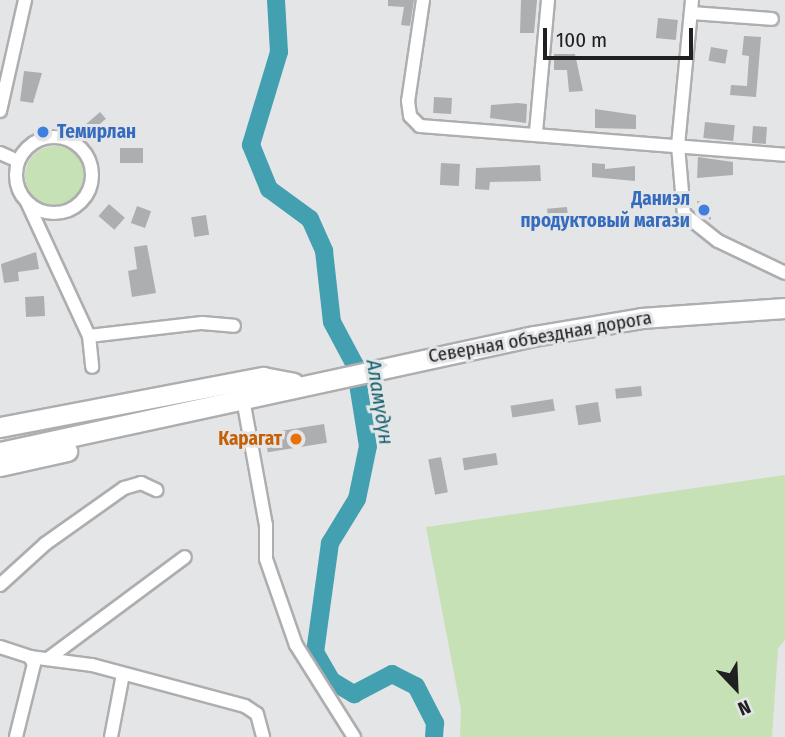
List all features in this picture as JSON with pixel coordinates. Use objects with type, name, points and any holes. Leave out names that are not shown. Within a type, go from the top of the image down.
[{"type":"highway","name":"Северная объездная дорога","points":[[0,452],[393,363],[641,318],[785,308]]},
{"type":"highway","points":[[0,428],[263,377],[304,382]]},
{"type":"highway","name":"Северная объездная дорога","points":[[0,441],[265,384],[304,382]]},
{"type":"highway","points":[[0,466],[245,410],[304,382]]},
{"type":"street","points":[[0,111],[24,0]]},
{"type":"street","points":[[423,0],[410,117],[431,130],[536,132],[785,155]]},
{"type":"street","points":[[536,132],[548,0]]},
{"type":"street","points":[[772,19],[692,7],[678,146],[684,214],[718,241],[785,273]]},
{"type":"street","points":[[26,202],[49,213],[69,209],[88,192],[92,169],[83,150],[56,136],[40,139],[18,160],[16,177],[26,202],[89,336],[92,367]]},
{"type":"street","points":[[0,153],[18,160]]},
{"type":"street","points":[[89,336],[202,323],[234,327]]},
{"type":"street","points":[[245,410],[266,525],[266,559],[296,645],[354,737]]},
{"type":"street","points":[[0,586],[45,544],[124,488],[141,483],[156,490]]},
{"type":"street","points":[[49,658],[185,557]]},
{"type":"street","points":[[0,647],[30,657],[49,658],[124,674],[245,706],[257,714],[263,737]]},
{"type":"street","points":[[16,737],[34,664],[30,657]]},
{"type":"street","points":[[111,737],[124,674]]},
{"type":"green space","points":[[55,146],[76,155],[85,176],[76,197],[55,206],[34,197],[25,176],[34,155]]},
{"type":"green space","points":[[785,475],[785,640],[778,648],[772,737],[460,737],[461,710],[426,527]]},
{"type":"building","points":[[388,0],[414,0],[410,26],[401,25],[404,7],[388,6]]},
{"type":"building","points":[[521,0],[537,0],[534,33],[520,33]]},
{"type":"building","points":[[658,18],[678,20],[676,40],[656,38]]},
{"type":"building","points":[[744,36],[761,37],[756,97],[730,95],[731,85],[747,86],[749,56],[742,55]]},
{"type":"building","points":[[711,47],[728,50],[725,64],[709,61]]},
{"type":"building","points":[[554,54],[575,54],[583,91],[569,92],[567,70],[554,70]]},
{"type":"building","points":[[24,71],[42,73],[33,103],[20,101]]},
{"type":"building","points":[[434,97],[452,98],[451,114],[433,113]]},
{"type":"building","points":[[527,104],[526,123],[490,118],[491,105]]},
{"type":"building","points":[[595,109],[636,115],[636,129],[595,128]]},
{"type":"building","points":[[100,112],[106,119],[83,139],[77,132]]},
{"type":"building","points":[[705,122],[735,125],[733,141],[703,138]]},
{"type":"building","points":[[753,126],[767,127],[766,144],[752,143]]},
{"type":"building","points":[[120,148],[143,148],[143,163],[120,163]]},
{"type":"building","points":[[698,157],[733,162],[733,175],[697,178]]},
{"type":"building","points":[[441,163],[460,164],[459,186],[440,185]]},
{"type":"building","points":[[592,163],[605,164],[605,169],[635,166],[635,181],[592,177]]},
{"type":"building","points":[[540,165],[541,181],[490,182],[489,190],[475,189],[476,168]]},
{"type":"building","name":"Даниэл продуктовый магази","points":[[697,201],[711,203],[711,220],[697,213]]},
{"type":"building","points":[[109,204],[125,218],[114,230],[99,216]]},
{"type":"building","points":[[137,206],[151,211],[145,228],[131,223]]},
{"type":"building","points":[[567,207],[568,218],[548,220],[547,209]]},
{"type":"building","points":[[206,215],[209,235],[194,237],[191,217]]},
{"type":"building","points":[[147,245],[156,293],[132,297],[128,271],[137,269],[134,247]]},
{"type":"building","points":[[36,252],[39,269],[18,272],[19,281],[4,283],[1,264]]},
{"type":"building","points":[[44,296],[45,316],[26,317],[25,297]]},
{"type":"building","points":[[641,386],[642,396],[616,399],[615,389]]},
{"type":"building","points":[[553,399],[555,411],[512,418],[511,406]]},
{"type":"building","points":[[598,402],[601,422],[578,425],[575,406]]},
{"type":"building","name":"Карагат","points":[[324,424],[327,443],[268,452],[265,433]]},
{"type":"building","points":[[496,453],[498,465],[464,470],[462,458]]},
{"type":"building","points":[[441,457],[448,492],[435,495],[428,459]]},
{"type":"waterway","name":"Аламүдүн","points":[[276,0],[279,52],[251,145],[269,189],[310,219],[324,251],[332,322],[355,365],[368,446],[357,499],[330,543],[315,652],[332,681],[354,694],[392,674],[416,686],[435,723],[434,737]]},
{"type":"place","name":"Темирлан","points":[[43,132]]},
{"type":"place","name":"Даниэл продуктовый магази","points":[[704,210]]},
{"type":"place","name":"Карагат","points":[[296,439]]}]
